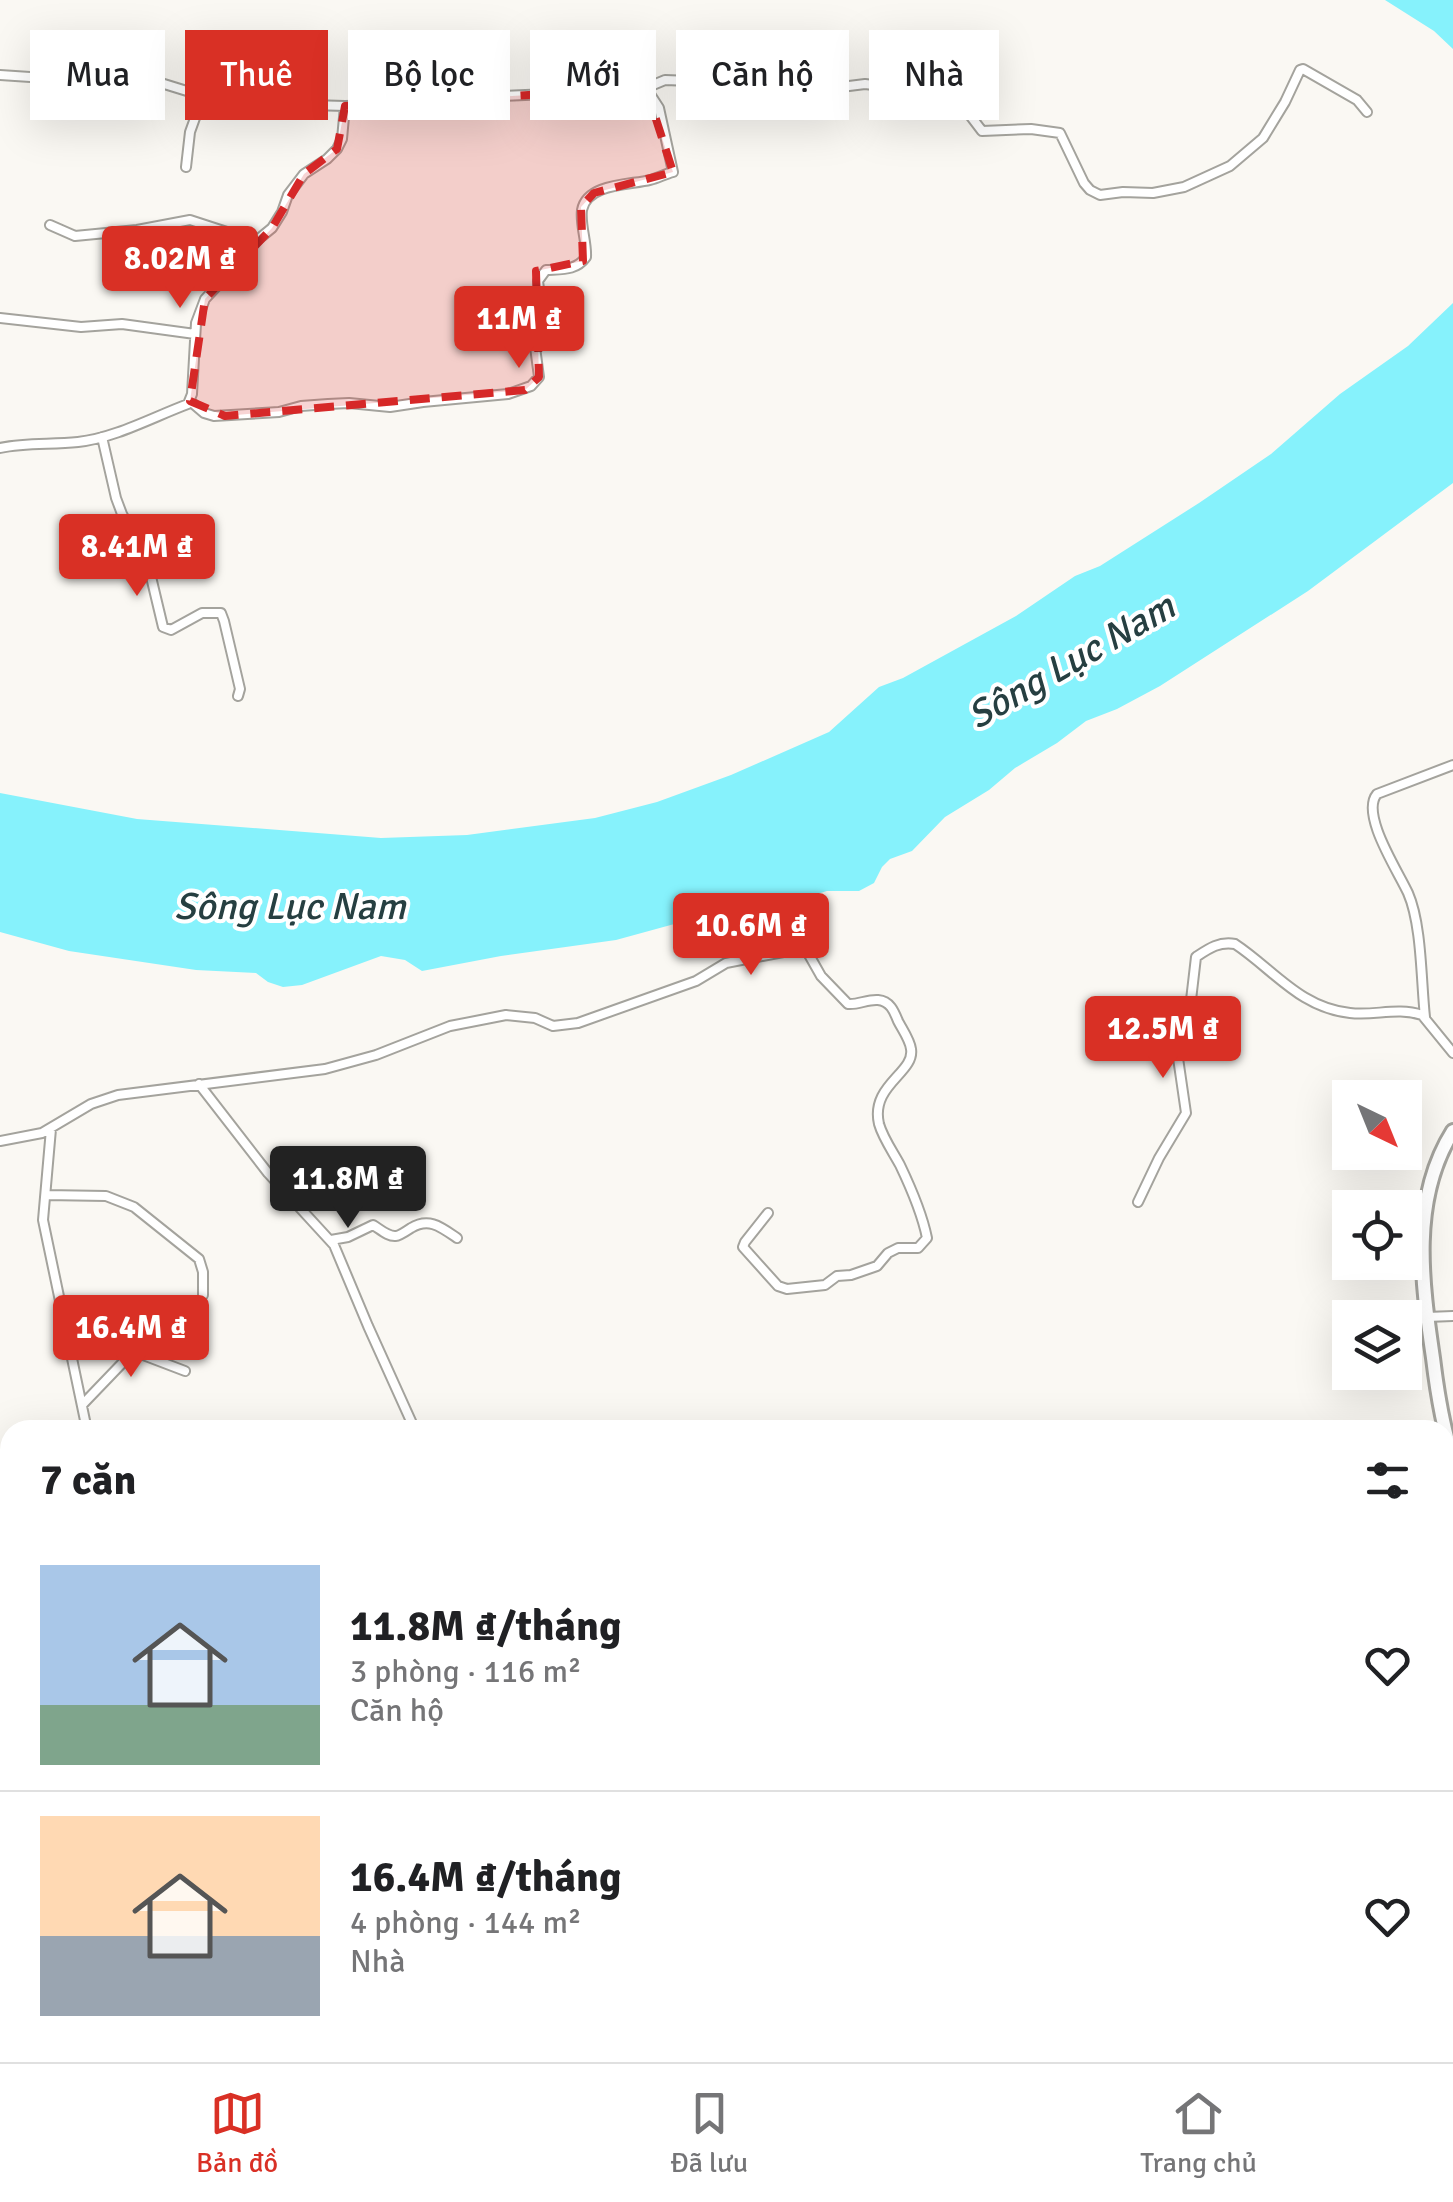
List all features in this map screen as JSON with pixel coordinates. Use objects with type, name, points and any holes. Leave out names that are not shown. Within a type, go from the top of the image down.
[{"type":"highway","points":[[1445,1420],[1422,1275],[1426,1203],[1433,1170],[1453,1131]]},
{"type":"street","points":[[656,84],[674,80],[744,83],[808,76],[832,88],[865,84],[952,98],[982,131],[1031,129],[1060,134],[1084,182],[1100,195],[1152,194],[1184,188],[1230,166],[1263,138],[1303,69],[1358,100],[1367,112]]},
{"type":"street","points":[[0,75],[90,81],[136,75],[185,90]]},
{"type":"street","points":[[328,105],[530,96]]},
{"type":"street","points":[[190,402],[204,413],[225,416],[328,404],[390,407],[508,394],[531,386],[540,373],[535,347],[543,320],[538,280],[546,270],[579,266],[586,257],[582,214],[585,202],[604,190],[673,172],[656,103]]},
{"type":"street","points":[[0,448],[80,442],[190,402],[196,322],[205,299],[245,250],[272,228],[288,195],[304,174],[337,150],[346,106]]},
{"type":"street","points":[[186,167],[186,147],[195,120]]},
{"type":"street","points":[[50,225],[76,236],[190,220],[233,234],[245,250]]},
{"type":"street","points":[[0,318],[82,327],[122,324],[195,334]]},
{"type":"street","points":[[102,436],[116,498],[147,560],[164,628],[170,630],[202,613],[221,613],[240,690],[238,696]]},
{"type":"street","points":[[1424,1017],[1414,912],[1378,830],[1372,803],[1378,794],[1453,765]]},
{"type":"street","points":[[1138,1202],[1186,1113],[1178,1058],[1192,1000],[1196,956],[1222,943],[1235,944],[1285,986],[1315,1003],[1354,1014],[1403,1010],[1424,1017],[1453,1053]]},
{"type":"street","points":[[0,1141],[51,1129],[74,1112],[101,1100],[135,1092],[324,1069],[376,1056],[450,1026],[506,1015],[535,1018],[552,1026],[578,1023],[696,982],[726,963],[803,950],[848,1004],[881,1000],[890,1005],[911,1048],[908,1063],[882,1095],[878,1118],[909,1185],[927,1238],[918,1248],[898,1248],[877,1266],[837,1276],[825,1286],[787,1289],[778,1286],[743,1247],[768,1214]]},
{"type":"street","points":[[198,1084],[268,1172],[331,1240],[411,1420]]},
{"type":"street","points":[[51,1129],[44,1220],[85,1420]]},
{"type":"street","points":[[46,1195],[106,1196],[134,1207],[199,1258],[204,1272],[202,1295]]},
{"type":"street","points":[[331,1240],[374,1225],[397,1236],[429,1222],[457,1238]]},
{"type":"street","points":[[1427,1316],[1453,1316]]},
{"type":"street","points":[[82,1405],[131,1354],[184,1371]]},
{"type":"highlighted area","points":[[646,88],[673,172],[594,193],[581,207],[583,261],[536,271],[539,377],[525,390],[225,416],[190,401],[205,299],[272,228],[304,174],[337,149],[345,106]]},
{"type":"water","points":[[1385,0],[1453,0],[1453,49],[1434,31]]},
{"type":"water","name":"Sông Lục Nam","points":[[1453,303],[1453,483],[1308,591],[1160,686],[1086,721],[1015,768],[989,790],[945,817],[912,851],[890,859],[874,883],[859,891],[827,891],[773,907],[678,923],[616,940],[422,971],[405,960],[381,956],[302,985],[283,987],[256,973],[196,970],[69,951],[0,932],[0,793],[137,819],[381,838],[467,835],[595,818],[657,802],[731,775],[829,732],[879,687],[903,678],[1016,616],[1075,576],[1100,566],[1199,503],[1271,454],[1340,394],[1408,346]]}]
